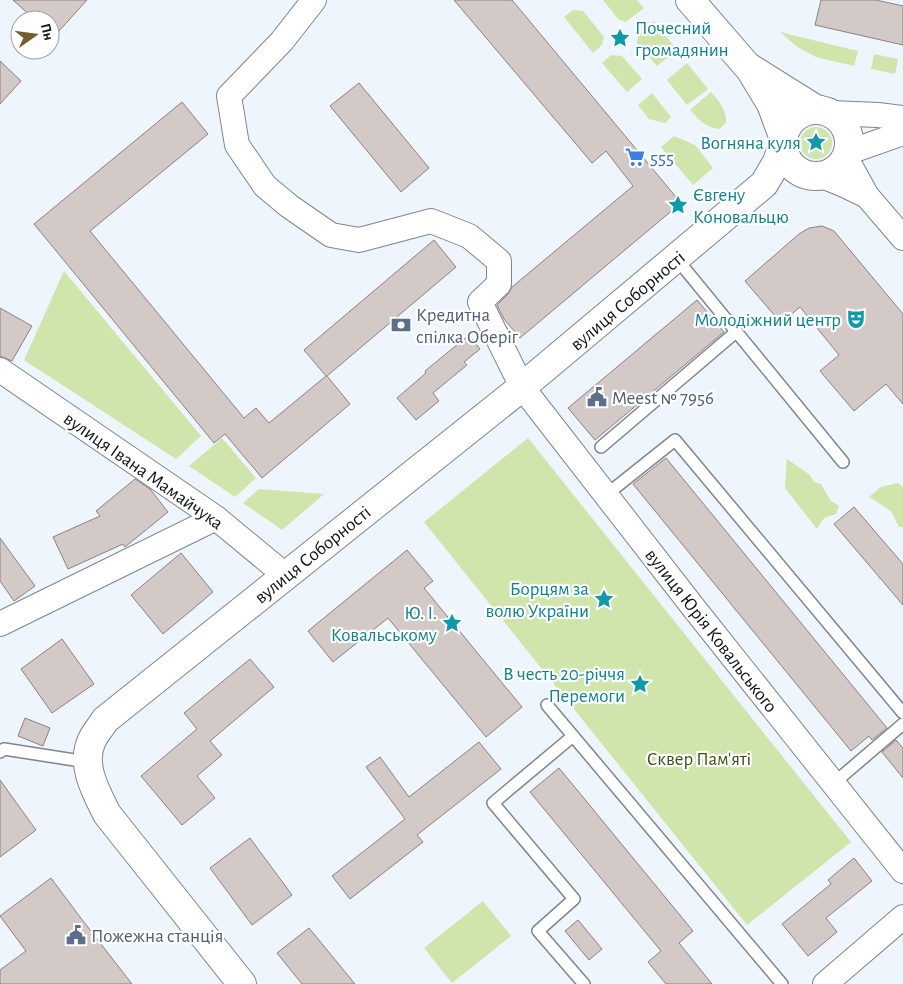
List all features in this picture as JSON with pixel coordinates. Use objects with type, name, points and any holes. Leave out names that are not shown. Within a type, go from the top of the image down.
[{"type":"street","name":"вулиця Юрія Ковальського","points":[[314,0],[282,41],[229,96],[236,144],[265,186],[289,206],[331,235],[359,240],[431,221],[469,236],[499,261],[499,284],[480,302],[522,387],[903,871]]},
{"type":"street","points":[[690,0],[747,66],[771,104],[784,142]]},
{"type":"street","points":[[747,66],[839,119],[846,128],[848,155],[867,196],[903,238]]},
{"type":"street","points":[[867,196],[844,184],[800,172],[791,165],[785,155],[785,133],[790,123],[798,115],[809,111],[903,118]]},
{"type":"street","points":[[816,176],[832,173],[840,167],[848,155],[903,133]]},
{"type":"street","name":"вулиця Соборності","points":[[242,984],[106,814],[93,786],[87,762],[91,741],[105,720],[522,387],[764,184],[777,162],[784,142]]},
{"type":"street","name":"вулиця Соборності","points":[[764,184],[787,178],[816,176]]},
{"type":"street","name":"вулиця Івана Мамайчука","points":[[0,370],[216,518],[285,575]]},
{"type":"street","points":[[0,624],[216,518]]},
{"type":"street","points":[[824,984],[903,917]]},
{"type":"lane","points":[[676,258],[843,462]]},
{"type":"lane","points":[[601,447],[736,332]]},
{"type":"lane","points":[[606,495],[675,440],[903,713]]},
{"type":"lane","points":[[547,705],[782,984]]},
{"type":"lane","points":[[834,784],[903,724]]},
{"type":"lane","points":[[573,736],[493,804],[574,899],[538,931],[584,984]]},
{"type":"lane","points":[[0,752],[4,750],[87,762]]},
{"type":"green space","points":[[603,0],[637,0],[644,8],[626,22],[618,19]]},
{"type":"green space","points":[[573,10],[583,11],[604,37],[602,45],[593,53],[564,17]]},
{"type":"green space","points":[[654,21],[677,50],[657,66],[637,43],[638,34]]},
{"type":"green space","points":[[780,32],[858,51],[854,66],[816,57],[796,46]]},
{"type":"green space","points":[[874,54],[898,59],[895,74],[871,69]]},
{"type":"green space","points":[[611,55],[622,56],[642,79],[627,92],[602,63]]},
{"type":"green space","points":[[687,63],[708,89],[687,105],[667,80]]},
{"type":"green space","points":[[711,92],[720,102],[726,118],[726,123],[719,129],[706,125],[690,110]]},
{"type":"green space","points":[[652,93],[671,117],[665,123],[649,119],[638,105]]},
{"type":"green space","points":[[816,127],[828,131],[832,143],[828,155],[816,159],[804,155],[800,143],[804,131]]},
{"type":"green space","points":[[674,136],[695,145],[713,168],[693,185],[661,147]]},
{"type":"green space","points":[[64,271],[201,436],[176,459],[24,360]]},
{"type":"green space","points":[[222,438],[256,478],[235,497],[189,466]]},
{"type":"green space","name":"Сквер Пам'яті","points":[[528,438],[851,842],[747,925],[424,522]]},
{"type":"green space","points":[[787,459],[810,475],[814,482],[821,484],[830,500],[839,506],[836,514],[824,518],[817,529],[785,488]]},
{"type":"green space","points":[[898,483],[903,487],[903,527],[899,527],[891,511],[869,497],[881,487]]},
{"type":"green space","points":[[259,489],[324,494],[282,530],[243,503]]},
{"type":"green space","points":[[483,901],[511,936],[452,983],[424,948]]},
{"type":"building","points":[[13,0],[87,0],[60,30],[60,10],[24,10]]},
{"type":"building","points":[[454,0],[512,0],[681,203],[520,338],[504,319],[497,305],[512,287],[633,186],[606,151],[592,163]]},
{"type":"building","points":[[821,0],[876,0],[903,6],[903,45],[815,25]]},
{"type":"building","points":[[0,61],[21,81],[0,104]]},
{"type":"building","points":[[359,83],[429,168],[401,192],[330,106]]},
{"type":"building","points":[[182,102],[208,134],[90,231],[244,418],[256,408],[269,423],[326,376],[304,350],[434,240],[456,267],[327,376],[350,404],[262,478],[225,434],[214,443],[34,224]]},
{"type":"building","name":"Молодіжний центр","points":[[822,226],[834,231],[903,314],[903,404],[886,384],[854,411],[820,371],[839,355],[800,307],[781,323],[745,281],[799,234],[809,228]]},
{"type":"building","points":[[697,300],[724,332],[595,440],[568,408]]},
{"type":"building","points":[[0,308],[32,326],[12,361],[0,356]]},
{"type":"building","points":[[469,335],[480,349],[464,362],[467,365],[433,393],[439,401],[416,420],[397,398],[426,373],[425,371]]},
{"type":"building","points":[[666,458],[887,728],[872,740],[869,736],[851,751],[633,484]]},
{"type":"building","points":[[135,479],[150,489],[168,512],[125,547],[123,544],[68,569],[53,537],[100,516],[96,511]]},
{"type":"building","points":[[854,507],[903,564],[903,605],[834,524]]},
{"type":"building","points":[[0,538],[35,586],[14,601],[0,581]]},
{"type":"building","points":[[407,550],[433,581],[424,588],[522,707],[486,737],[388,618],[333,662],[308,631]]},
{"type":"building","points":[[181,553],[213,592],[163,634],[131,595]]},
{"type":"building","points":[[62,639],[94,684],[52,713],[21,669]]},
{"type":"building","points":[[250,659],[274,687],[210,741],[222,755],[197,776],[215,798],[182,825],[141,776],[197,729],[184,713]]},
{"type":"building","points":[[25,718],[50,728],[43,746],[18,736]]},
{"type":"building","points":[[896,740],[903,748],[903,778],[882,752]]},
{"type":"building","points":[[479,742],[501,769],[417,835],[423,842],[350,899],[332,876],[405,819],[366,767],[380,757],[409,797]]},
{"type":"building","points":[[559,768],[693,931],[679,943],[712,984],[666,984],[648,962],[661,951],[530,792]]},
{"type":"building","points":[[0,780],[36,830],[0,857]]},
{"type":"building","points":[[250,838],[292,895],[252,925],[210,868]]},
{"type":"building","points":[[854,858],[872,881],[826,918],[837,932],[808,956],[782,924],[831,884],[828,880]]},
{"type":"building","points":[[51,878],[132,984],[0,984],[0,970],[26,951],[0,916]]},
{"type":"building","points":[[578,920],[602,949],[589,960],[565,931]]},
{"type":"building","points":[[309,928],[355,984],[302,984],[277,953]]},
{"type":"place","name":"Почесний громадянин","points":[[620,38]]},
{"type":"place","name":"Вогняна куля","points":[[816,142]]},
{"type":"place","name":"555","points":[[635,157]]},
{"type":"place","name":"Євгену Коновальцю","points":[[678,205]]},
{"type":"place","name":"Молодіжний центр","points":[[856,319]]},
{"type":"place","name":"Кредитна спілка Оберіг","points":[[401,325]]},
{"type":"place","name":"Meest № 7956","points":[[597,397]]},
{"type":"place","name":"Борцям за волю України","points":[[604,599]]},
{"type":"place","name":"Ю. І. Ковальському","points":[[452,623]]},
{"type":"place","name":"В честь 20-річчя Перемоги","points":[[640,684]]},
{"type":"place","name":"Пожежна станція","points":[[76,935]]}]
